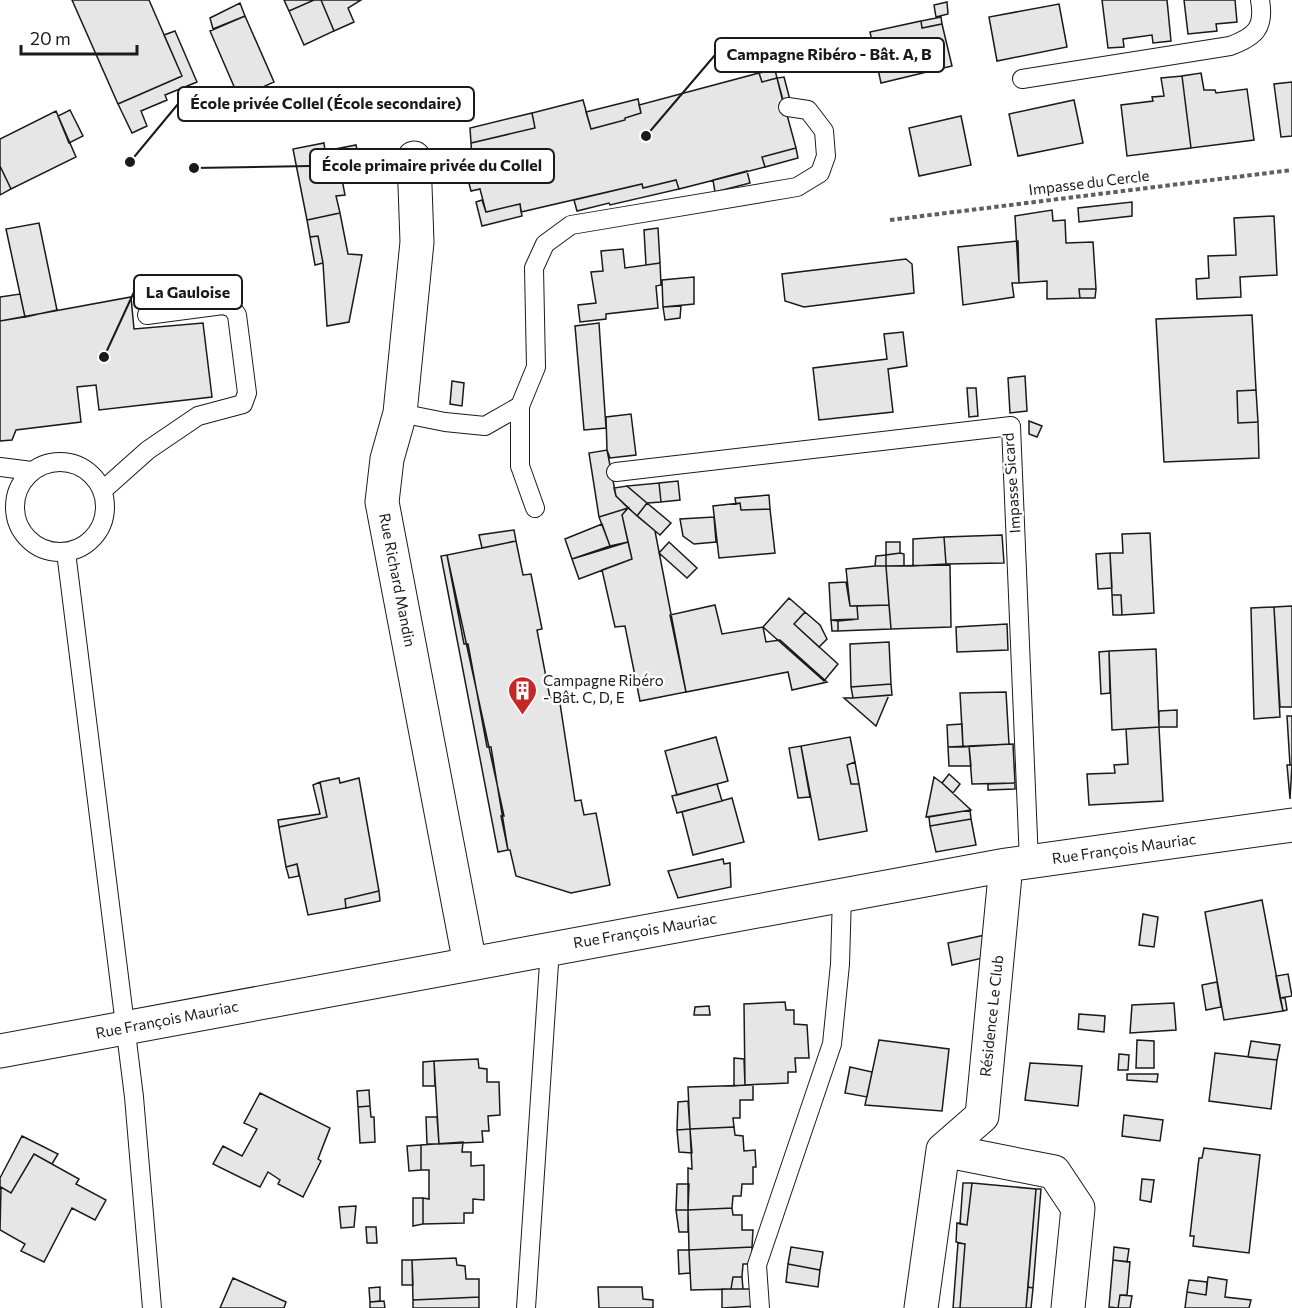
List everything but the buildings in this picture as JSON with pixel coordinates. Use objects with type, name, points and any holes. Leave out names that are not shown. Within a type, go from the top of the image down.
[{"type":"street","name":"Rue Richard Mandin","points":[[414,158],[417,242],[400,413],[387,459],[382,502],[470,964]]},
{"type":"street","name":"Rue François Mauriac","points":[[0,1051],[550,948],[1017,864],[1292,825]]},
{"type":"street","name":"Résidence Le Club","points":[[943,1150],[982,1116],[1017,864]]},
{"type":"street","points":[[921,1308],[943,1150],[1054,1172],[1078,1208],[1068,1308]]},
{"type":"lane","points":[[1022,79],[1230,46],[1253,34],[1261,24],[1260,0]]},
{"type":"lane","points":[[534,508],[520,466],[520,406],[536,367],[534,268],[545,244],[571,225],[797,187],[820,173],[826,156],[824,131],[808,110],[789,107]]},
{"type":"lane","points":[[102,491],[156,444],[198,416],[243,404],[247,393],[237,315],[232,308],[223,306],[147,315]]},
{"type":"lane","points":[[400,413],[445,422],[484,426],[520,406]]},
{"type":"lane","name":"Impasse Sicard","points":[[616,472],[1011,426],[1017,864]]},
{"type":"lane","points":[[62,461],[80,467],[92,475],[102,491],[105,511],[99,529],[84,545],[66,552],[49,551],[32,542],[20,528],[16,517],[15,501],[21,483],[32,471],[47,463],[62,461]]},
{"type":"lane","points":[[0,466],[32,471]]},
{"type":"lane","points":[[66,552],[134,1097],[152,1308]]},
{"type":"lane","points":[[760,1308],[758,1265],[832,1044],[840,964],[842,895]]},
{"type":"lane","points":[[526,1308],[550,948]]},
{"type":"path","name":"Impasse du Cercle","points":[[890,220],[1292,170]]},
{"type":"place","name":"Campagne Ribéro - Bât. A, B","points":[[646,136]]},
{"type":"place","name":"École privée Collel (École secondaire)","points":[[130,162]]},
{"type":"place","name":"École primaire privée du Collel","points":[[194,168]]},
{"type":"place","name":"La Gauloise","points":[[104,357]]},
{"type":"place","name":"Campagne Ribéro - Bât. C, D, E","points":[[522,716]]}]
